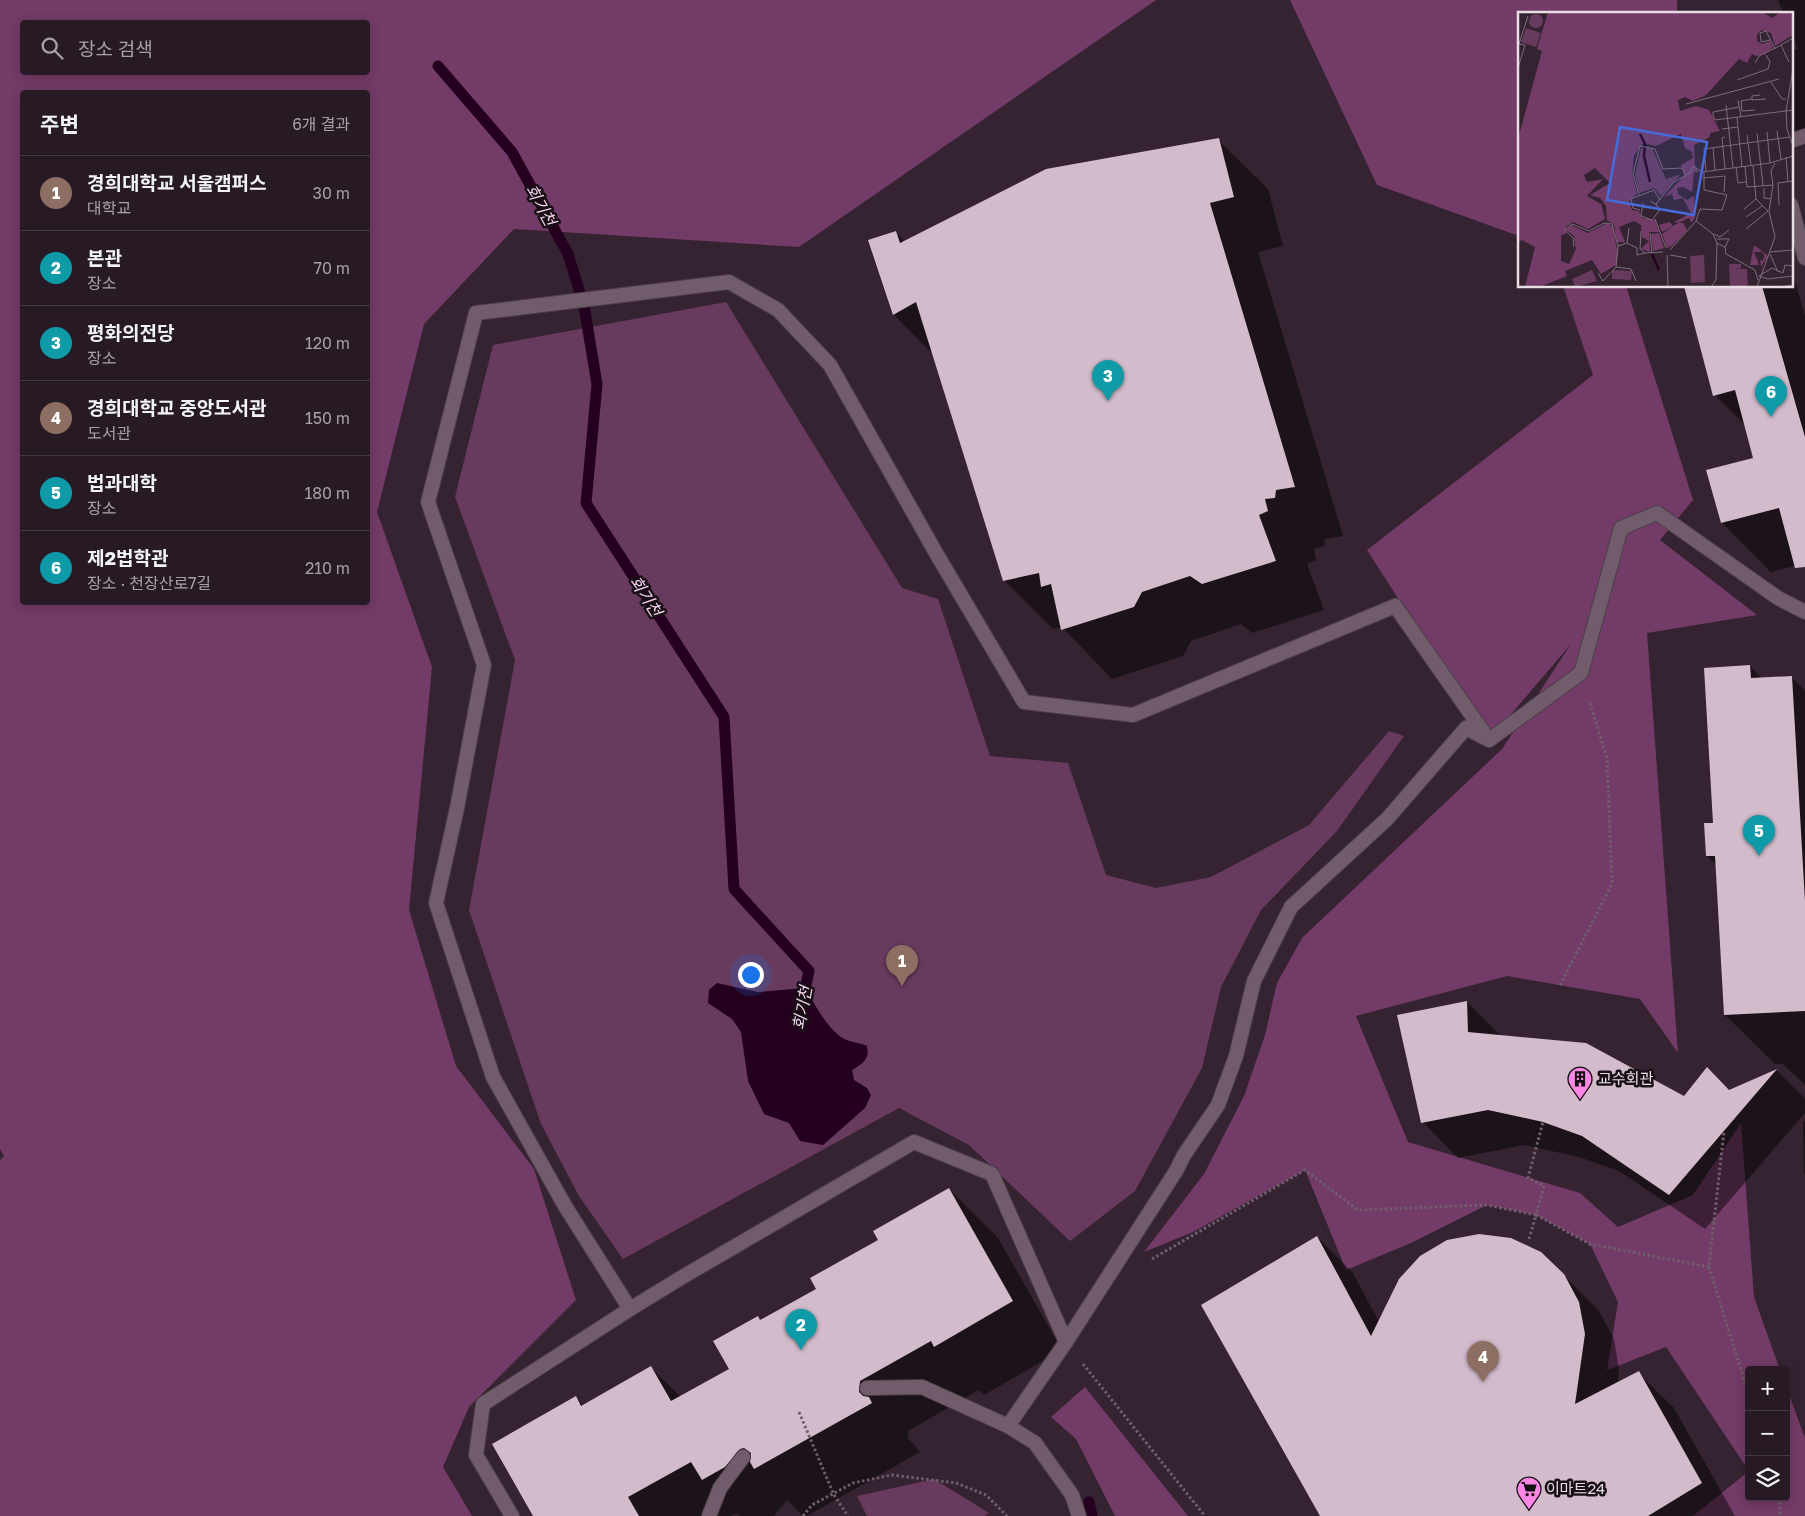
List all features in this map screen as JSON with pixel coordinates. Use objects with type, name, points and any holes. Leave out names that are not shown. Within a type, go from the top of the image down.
[{"type":"street","points":[[1792,141],[1805,136]]},
{"type":"street","points":[[1792,209],[1805,258]]},
{"type":"street","points":[[630,1309],[565,1206],[493,1077],[436,903],[457,808],[484,665],[428,502],[476,313],[729,282],[778,310],[830,365],[936,553],[1024,702],[1133,716],[1396,606],[1489,740]]},
{"type":"street","points":[[1489,740],[1581,673],[1621,528],[1657,513],[1778,598],[1805,612]]},
{"type":"street","points":[[1008,1426],[1066,1342],[1184,1155],[1218,1105],[1236,1056],[1254,981],[1291,907],[1386,819],[1466,728],[1489,740]]},
{"type":"street","points":[[512,1516],[476,1455],[483,1404],[630,1309],[914,1142],[992,1174],[1066,1342]]},
{"type":"street","points":[[868,1388],[922,1388],[1008,1426],[1035,1443],[1072,1495],[1079,1516]]},
{"type":"street","points":[[709,1516],[720,1488],[743,1457]]},
{"type":"path","points":[[1560,985],[1612,884],[1607,758],[1581,673]]},
{"type":"path","points":[[1529,1239],[1544,1186],[1528,1178],[1543,1122]]},
{"type":"path","points":[[1724,1131],[1709,1267],[1745,1383]]},
{"type":"path","points":[[1144,1264],[1305,1170],[1358,1210],[1487,1205],[1536,1215],[1590,1244],[1709,1267]]},
{"type":"path","points":[[1066,1342],[1205,1516]]},
{"type":"path","points":[[799,1412],[834,1494],[848,1516]]},
{"type":"path","points":[[803,1516],[812,1505],[853,1483],[892,1475],[956,1482],[986,1495],[1007,1516]]},
{"type":"path","points":[[1779,1501],[1780,1516]]},
{"type":"shaded area","points":[[0,0],[1156,0],[799,247],[514,229],[424,324],[377,512],[432,667],[409,910],[456,1066],[534,1169],[576,1300],[469,1407],[443,1467],[472,1516],[0,1516],[0,1160],[4,1156],[0,1149]]},
{"type":"shaded area","points":[[1290,0],[1677,0],[1677,12],[1518,12],[1518,236],[1377,185]]},
{"type":"shaded area","points":[[1564,288],[1627,288],[1693,500],[1660,540],[1757,615],[1647,633],[1678,1053],[1640,999],[1507,976],[1356,1016],[1408,1142],[1580,1193],[1618,1227],[1693,1195],[1741,1123],[1754,1297],[1779,1366],[1745,1366],[1745,1465],[1666,1347],[1607,1370],[1618,1302],[1590,1244],[1536,1215],[1487,1205],[1411,1243],[1346,1270],[1305,1170],[1193,1232],[1144,1252],[1204,1174],[1244,1096],[1265,1035],[1277,983],[1302,938],[1502,749],[1571,644],[1489,740],[1367,550],[1593,375]]},
{"type":"shaded area","points":[[726,302],[902,588],[938,599],[990,756],[1068,763],[1106,875],[1156,888],[1211,877],[1309,825],[1389,731],[1404,736],[1337,831],[1261,910],[1221,987],[1202,1068],[1135,1191],[1070,1241],[969,1145],[899,1108],[623,1259],[579,1196],[541,1124],[469,910],[515,660],[455,497],[493,345]]},
{"type":"shaded area","points":[[1085,1387],[1188,1516],[1115,1516],[1076,1439],[1051,1417]]},
{"type":"shaded area","points":[[1790,1397],[1805,1438],[1805,1516],[1693,1516],[1745,1474],[1745,1501],[1790,1501]]},
{"type":"shaded area","points":[[934,1479],[989,1513],[985,1516],[867,1516],[857,1496]]},
{"type":"water","points":[[717,983],[758,992],[804,988],[826,1022],[837,1034],[844,1039],[867,1046],[866,1058],[852,1070],[854,1080],[867,1088],[871,1095],[865,1108],[823,1145],[800,1141],[789,1123],[764,1114],[748,1081],[741,1032],[732,1019],[708,1003],[709,990]]},
{"type":"building","points":[[1219,138],[1234,197],[1210,203],[1295,487],[1276,490],[1275,498],[1265,499],[1268,511],[1259,515],[1276,561],[1202,584],[1190,576],[1142,592],[1134,607],[1061,630],[1051,584],[1041,587],[1039,573],[1003,581],[916,302],[893,315],[868,240],[896,231],[900,243],[1046,169]]},
{"type":"building","points":[[1685,288],[1763,288],[1805,437],[1805,567],[1795,568],[1779,508],[1721,523],[1706,470],[1753,458],[1735,390],[1713,396]]},
{"type":"building","points":[[1750,665],[1751,678],[1792,676],[1805,901],[1805,1011],[1724,1015],[1715,856],[1706,856],[1704,823],[1713,823],[1704,668]]},
{"type":"building","name":"교수회관","points":[[1467,1001],[1468,1032],[1586,1043],[1684,1096],[1707,1067],[1729,1090],[1777,1069],[1669,1195],[1582,1136],[1543,1122],[1488,1110],[1421,1123],[1397,1015]]},
{"type":"building","points":[[949,1188],[1013,1301],[934,1347],[931,1341],[860,1381],[859,1392],[863,1396],[869,1397],[872,1403],[754,1469],[750,1462],[751,1453],[744,1448],[740,1449],[725,1467],[702,1480],[691,1462],[628,1497],[639,1516],[533,1516],[492,1444],[576,1396],[581,1406],[651,1366],[671,1401],[729,1369],[713,1341],[758,1316],[760,1320],[816,1289],[810,1278],[878,1240],[873,1231]]},
{"type":"building","points":[[1479,1234],[1511,1238],[1541,1252],[1564,1274],[1579,1302],[1585,1334],[1575,1404],[1639,1371],[1702,1483],[1648,1516],[1320,1516],[1201,1305],[1317,1236],[1371,1336],[1399,1279],[1420,1256],[1447,1240]]},
{"type":"waterway","name":"회기천","points":[[438,66],[512,152],[568,254],[584,306],[597,384],[586,503],[724,717],[734,889],[809,971],[802,1003]]},
{"type":"waterway","name":"회기천","points":[[1089,1502],[1092,1516]]},
{"type":"place","name":"평화의전당","points":[[1108,401]]},
{"type":"place","name":"제2법학관","points":[[1771,417]]},
{"type":"place","name":"법과대학","points":[[1759,856]]},
{"type":"place","name":"경희대학교 서울캠퍼스","points":[[902,986]]},
{"type":"place","name":"교수회관","points":[[1580,1100]]},
{"type":"place","name":"본관","points":[[801,1350]]},
{"type":"place","name":"경희대학교 중앙도서관","points":[[1483,1382]]},
{"type":"place","name":"이마트24","points":[[1529,1510]]}]
